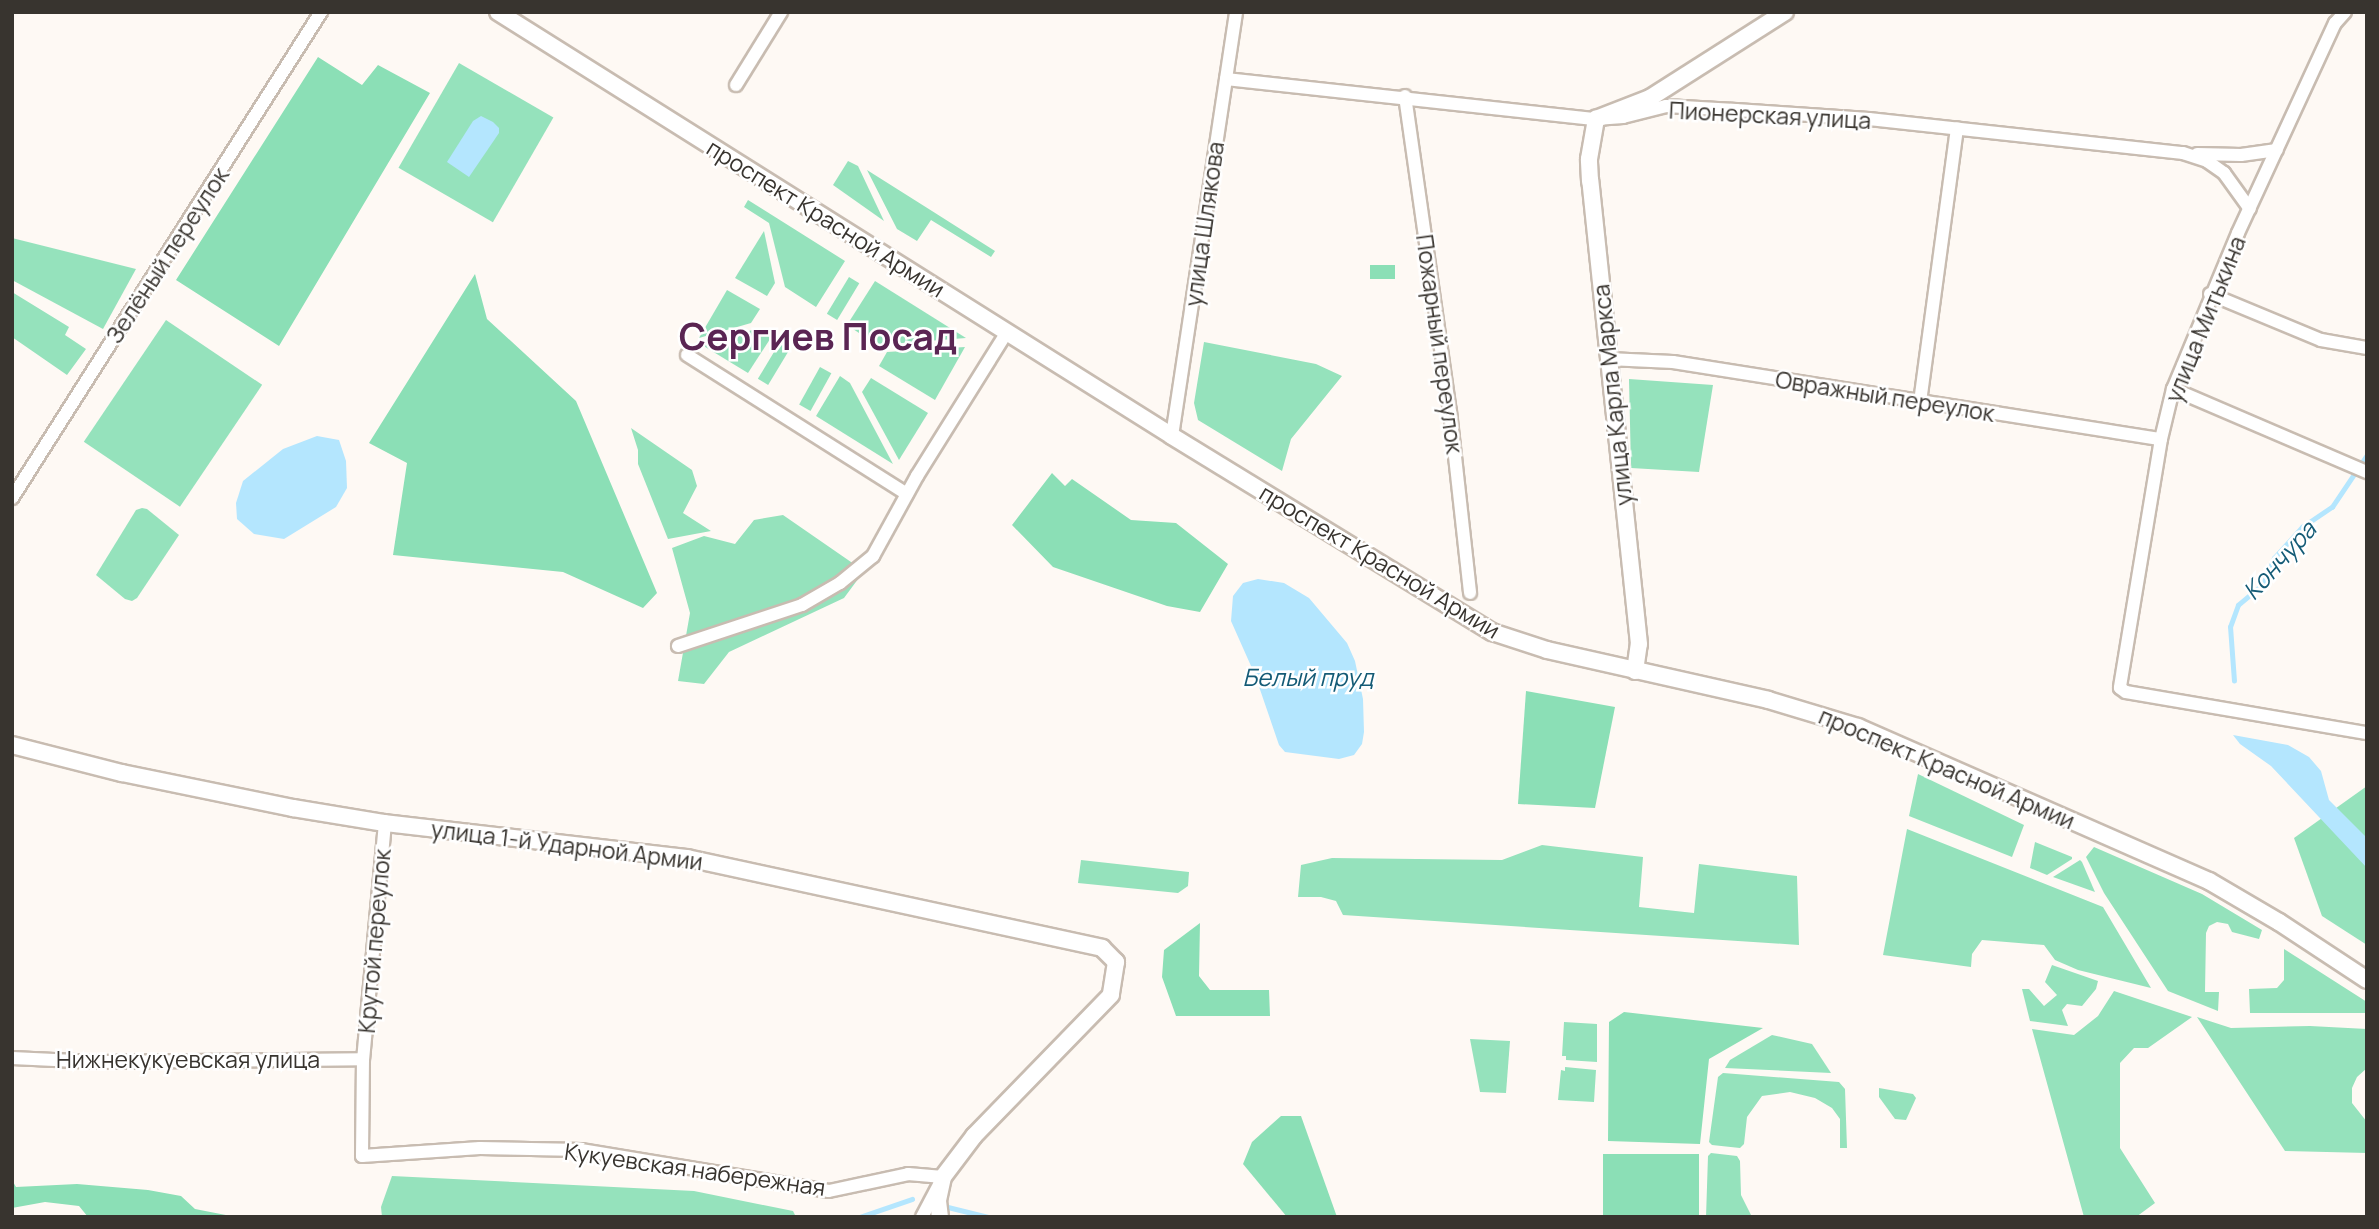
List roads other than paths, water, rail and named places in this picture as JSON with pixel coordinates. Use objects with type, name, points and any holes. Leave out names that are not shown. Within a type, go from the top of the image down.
[{"type":"main road","name":"проспект Красной Армии","points":[[498,12],[1172,436],[1492,632],[1525,644],[1818,713],[1870,732],[2209,881],[2367,980]]},
{"type":"main road","points":[[1597,119],[1650,98],[1785,12]]},
{"type":"main road","name":"улица Карла Маркса","points":[[1597,119],[1589,159],[1590,181],[1639,644],[1634,671]]},
{"type":"main road","name":"улица 1-й Ударной Армии","points":[[12,745],[219,795],[385,823],[687,858],[1102,948],[1116,962],[1117,975],[1111,995],[974,1136],[943,1177]]},
{"type":"main road","points":[[940,1217],[939,1201],[943,1177]]},
{"type":"street","name":"Зелёный переулок","points":[[12,498],[321,12]]},
{"type":"street","points":[[736,85],[781,12]]},
{"type":"street","name":"улица Шлякова","points":[[1172,436],[1236,12]]},
{"type":"street","name":"улица Митькина","points":[[2344,12],[2335,23],[2210,294],[2173,389],[2161,439],[2120,688],[2126,692],[2252,711],[2367,733]]},
{"type":"street","name":"Пионерская улица","points":[[1226,79],[1405,96],[1597,119],[1623,117],[1666,106],[1957,128],[2183,153],[2207,161],[2224,173],[2250,209]]},
{"type":"street","name":"Пожарный переулок","points":[[1405,96],[1450,411],[1469,593]]},
{"type":"street","points":[[1920,402],[1957,128]]},
{"type":"street","points":[[2183,153],[2241,155],[2277,150]]},
{"type":"street","points":[[2210,294],[2321,340],[2367,348]]},
{"type":"street","points":[[678,646],[802,605],[840,583],[873,556],[907,494],[1007,332]]},
{"type":"street","points":[[687,355],[907,494]]},
{"type":"street","name":"Овражный переулок","points":[[1608,359],[1673,362],[2161,439]]},
{"type":"street","points":[[2173,389],[2367,472]]},
{"type":"street","name":"Крутой переулок","points":[[362,1157],[363,1059],[385,823]]},
{"type":"street","name":"Нижнекукуевская улица","points":[[12,1058],[97,1062],[363,1059]]},
{"type":"street","name":"Кукуевская набережная","points":[[362,1157],[480,1148],[581,1150],[829,1191],[908,1174],[943,1177]]},
{"type":"street","points":[[922,1217],[943,1177]]},
{"type":"water","points":[[481,116],[493,122],[499,128],[499,133],[469,177],[447,162],[473,121]]},
{"type":"water","points":[[317,436],[339,440],[346,461],[347,488],[336,507],[284,539],[254,534],[237,519],[236,503],[243,481],[283,449]]},
{"type":"water","name":"Белый пруд","points":[[1258,579],[1284,583],[1309,598],[1347,643],[1355,661],[1363,699],[1364,732],[1362,744],[1354,755],[1339,759],[1285,752],[1279,745],[1255,675],[1231,621],[1233,596],[1243,583]]},
{"type":"water","points":[[2233,735],[2288,745],[2309,757],[2321,771],[2329,800],[2367,838],[2367,868],[2271,766],[2240,744]]},
{"type":"waterway","name":"Кончура","points":[[2234,681],[2230,627],[2238,605],[2263,584],[2274,558],[2302,527],[2332,507],[2367,455]]},
{"type":"waterway","points":[[860,1217],[912,1199]]},
{"type":"waterway","points":[[948,1207],[988,1217]]},
{"type":"district","name":"Сергиев Посад","points":[[818,336]]}]
